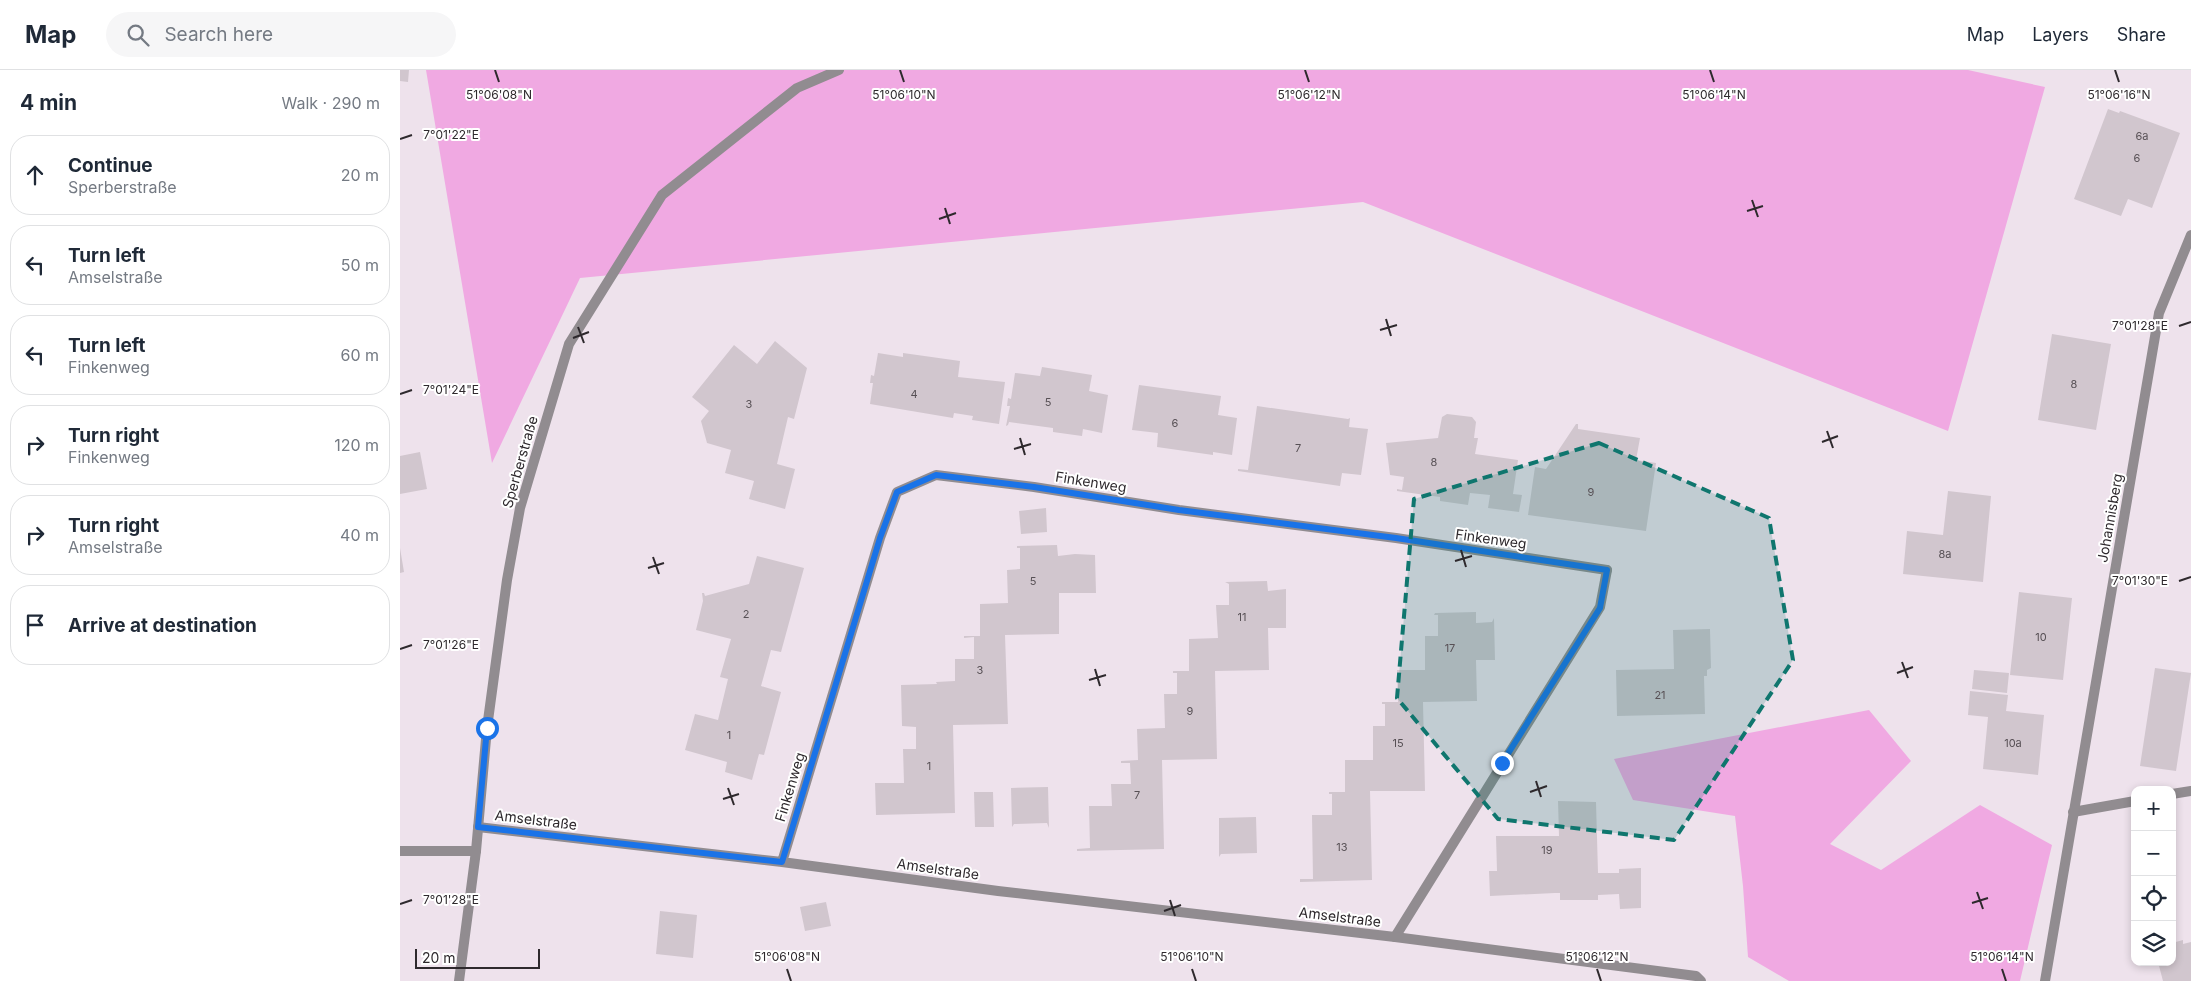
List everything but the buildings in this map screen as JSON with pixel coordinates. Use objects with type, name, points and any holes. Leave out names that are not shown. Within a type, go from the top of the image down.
[{"type":"street","name":"Sperberstraße","points":[[459,981],[476,851],[487,728],[507,580],[518,518],[569,344],[662,195],[797,88],[839,70]]},
{"type":"street","name":"Johannisberg","points":[[2045,981],[2159,313],[2191,234]]},
{"type":"street","name":"Finkenweg","points":[[782,862],[880,538],[897,492],[936,475],[1034,487],[1179,510],[1386,537],[1607,570]]},
{"type":"street","name":"Amselstraße","points":[[1395,937],[1600,608],[1607,570]]},
{"type":"street","points":[[2176,793],[2191,791]]},
{"type":"street","points":[[2073,812],[2131,802]]},
{"type":"street","name":"Amselstraße","points":[[478,827],[782,862],[1007,892],[1395,937],[1696,976],[1701,981]]},
{"type":"street","points":[[400,851],[476,851]]},
{"type":"highlighted area","points":[[1599,443],[1769,518],[1793,660],[1674,840],[1498,819],[1397,698],[1414,499]]},
{"type":"shaded area","points":[[426,70],[1968,70],[2045,87],[1948,431],[1363,202],[580,278],[492,463]]},
{"type":"shaded area","points":[[1869,710],[1911,761],[1830,844],[1881,870],[1980,805],[2052,845],[2020,981],[1789,981],[1748,957],[1743,886],[1735,816],[1633,800],[1614,759]]},
{"type":"route","points":[[487,728],[478,827],[782,862],[880,538],[897,492],[936,475],[1034,487],[1179,510],[1396,538],[1607,570],[1600,608],[1502,763]]}]
